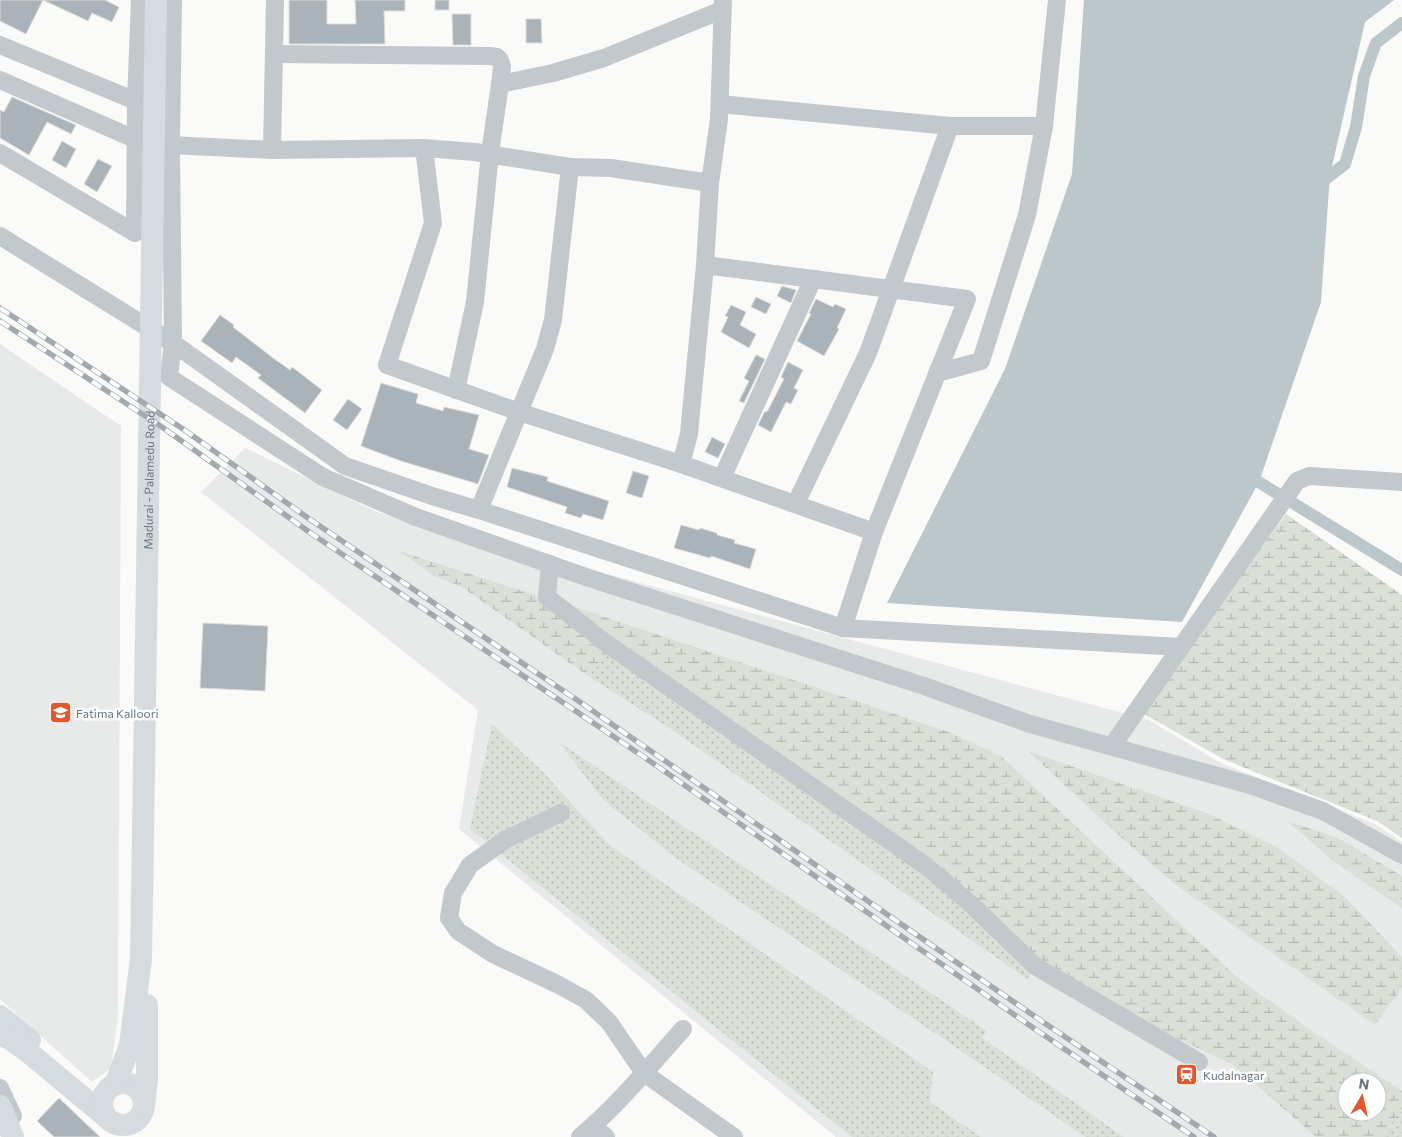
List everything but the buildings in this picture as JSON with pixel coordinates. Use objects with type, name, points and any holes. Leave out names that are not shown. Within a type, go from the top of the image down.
[{"type":"main road","name":"Madurai - Palamedu Road","points":[[112,1126],[101,1103],[111,1087],[130,1045],[141,959],[156,0]]},
{"type":"main road","name":"Madurai - Palamedu Road","points":[[141,959],[147,1007],[143,1137]]},
{"type":"main road","points":[[0,1016],[84,1085],[94,1090],[128,1083],[138,1089],[144,1100],[143,1109],[134,1122],[128,1125],[112,1126],[27,1051],[0,1035]]},
{"type":"main road","points":[[0,1106],[13,1137]]},
{"type":"street","points":[[0,153],[135,233],[136,101],[140,0]]},
{"type":"street","points":[[173,0],[171,145],[173,343],[168,377],[323,477],[416,517],[550,564],[924,686],[1030,724],[1250,785],[1323,811],[1402,854]]},
{"type":"street","points":[[272,150],[275,0]]},
{"type":"street","points":[[937,373],[980,361],[1027,215],[1044,126],[1058,0]]},
{"type":"street","points":[[500,84],[553,73],[604,58],[723,5],[719,119],[710,183],[705,265],[689,434],[681,464]]},
{"type":"street","points":[[0,44],[136,101]]},
{"type":"street","points":[[274,54],[490,56],[497,57],[500,60],[502,66],[490,153],[475,302],[456,390]]},
{"type":"street","points":[[0,80],[137,140]]},
{"type":"street","points":[[720,104],[950,126],[1044,126]]},
{"type":"street","points":[[796,503],[868,353],[950,126]]},
{"type":"street","points":[[171,145],[272,150],[424,148],[490,153],[570,167],[611,168],[710,183]]},
{"type":"street","points":[[424,148],[433,222],[387,365],[519,412],[796,503],[874,532]]},
{"type":"street","points":[[479,510],[545,349],[553,320],[570,167]]},
{"type":"street","points":[[0,236],[173,343],[345,466],[435,497],[843,628],[1182,647]]},
{"type":"street","points":[[705,265],[967,299],[874,532],[843,628]]},
{"type":"street","points":[[722,478],[813,279]]},
{"type":"street","points":[[1112,746],[1297,481],[1310,476],[1402,482]]},
{"type":"street","points":[[550,564],[547,597],[606,643],[926,866],[972,905],[1035,966],[1199,1062]]},
{"type":"street","points":[[560,813],[505,840],[470,865],[453,893],[449,918],[458,931],[493,954],[586,1000],[609,1022],[644,1073],[734,1137]]},
{"type":"street","points":[[593,1133],[683,1029]]},
{"type":"street","points":[[0,1088],[23,1137]]},
{"type":"shaded area","points":[[1084,0],[1394,0],[1365,22],[1330,175],[1321,302],[1259,482],[1182,622],[887,603],[1005,369],[1072,174]]},
{"type":"shaded area","name":"Fatima Kalloori","points":[[0,344],[121,426],[118,1015],[111,1068],[92,1082],[0,999]]},
{"type":"shaded area","points":[[245,448],[377,512],[1149,720],[1221,763],[1375,824],[1402,842],[1402,1137],[836,1137],[459,829],[478,710],[201,492]]},
{"type":"green space","points":[[1286,514],[1402,595],[1402,838],[1377,821],[1223,759],[1141,712]]},
{"type":"green space","points":[[399,551],[535,595],[607,654],[588,676],[462,587],[434,576]]},
{"type":"green space","points":[[569,605],[949,732],[1001,756],[1239,979],[1374,1072],[1337,1072],[1337,1122],[1387,1122],[1387,1081],[1402,1091],[1402,1109],[1382,1137],[1316,1137],[1232,1064],[1125,1014],[1032,958],[829,790]]},
{"type":"green space","points":[[607,654],[920,872],[971,914],[1032,973],[1027,979],[671,729],[588,676]]},
{"type":"green space","points":[[492,724],[543,772],[608,844],[933,1072],[930,1102],[981,1137],[852,1137],[470,829]]},
{"type":"green space","points":[[559,742],[987,1031],[982,1038],[1124,1137],[1085,1137],[680,861],[602,799]]},
{"type":"green space","points":[[1028,751],[1209,814],[1275,846],[1343,895],[1402,957],[1402,988],[1375,1025],[1176,885],[1115,832]]},
{"type":"green space","points":[[1287,821],[1338,838],[1402,876],[1402,908],[1332,860]]},
{"type":"green space","points":[[1402,1109],[1402,1137],[1382,1137]]},
{"type":"waterway","points":[[1318,185],[1345,164],[1356,127],[1364,76],[1376,43],[1402,23]]},
{"type":"waterway","points":[[1244,473],[1402,570]]},
{"type":"railway","points":[[0,308],[183,429],[308,518],[577,700],[1040,1020],[1214,1137]]},
{"type":"railway","points":[[0,321],[162,427],[312,534],[644,757],[1032,1027],[1194,1137]]},
{"type":"place","name":"Fatima Kalloori","points":[[60,713]]},
{"type":"place","name":"Kudalnagar","points":[[1187,1075]]}]
